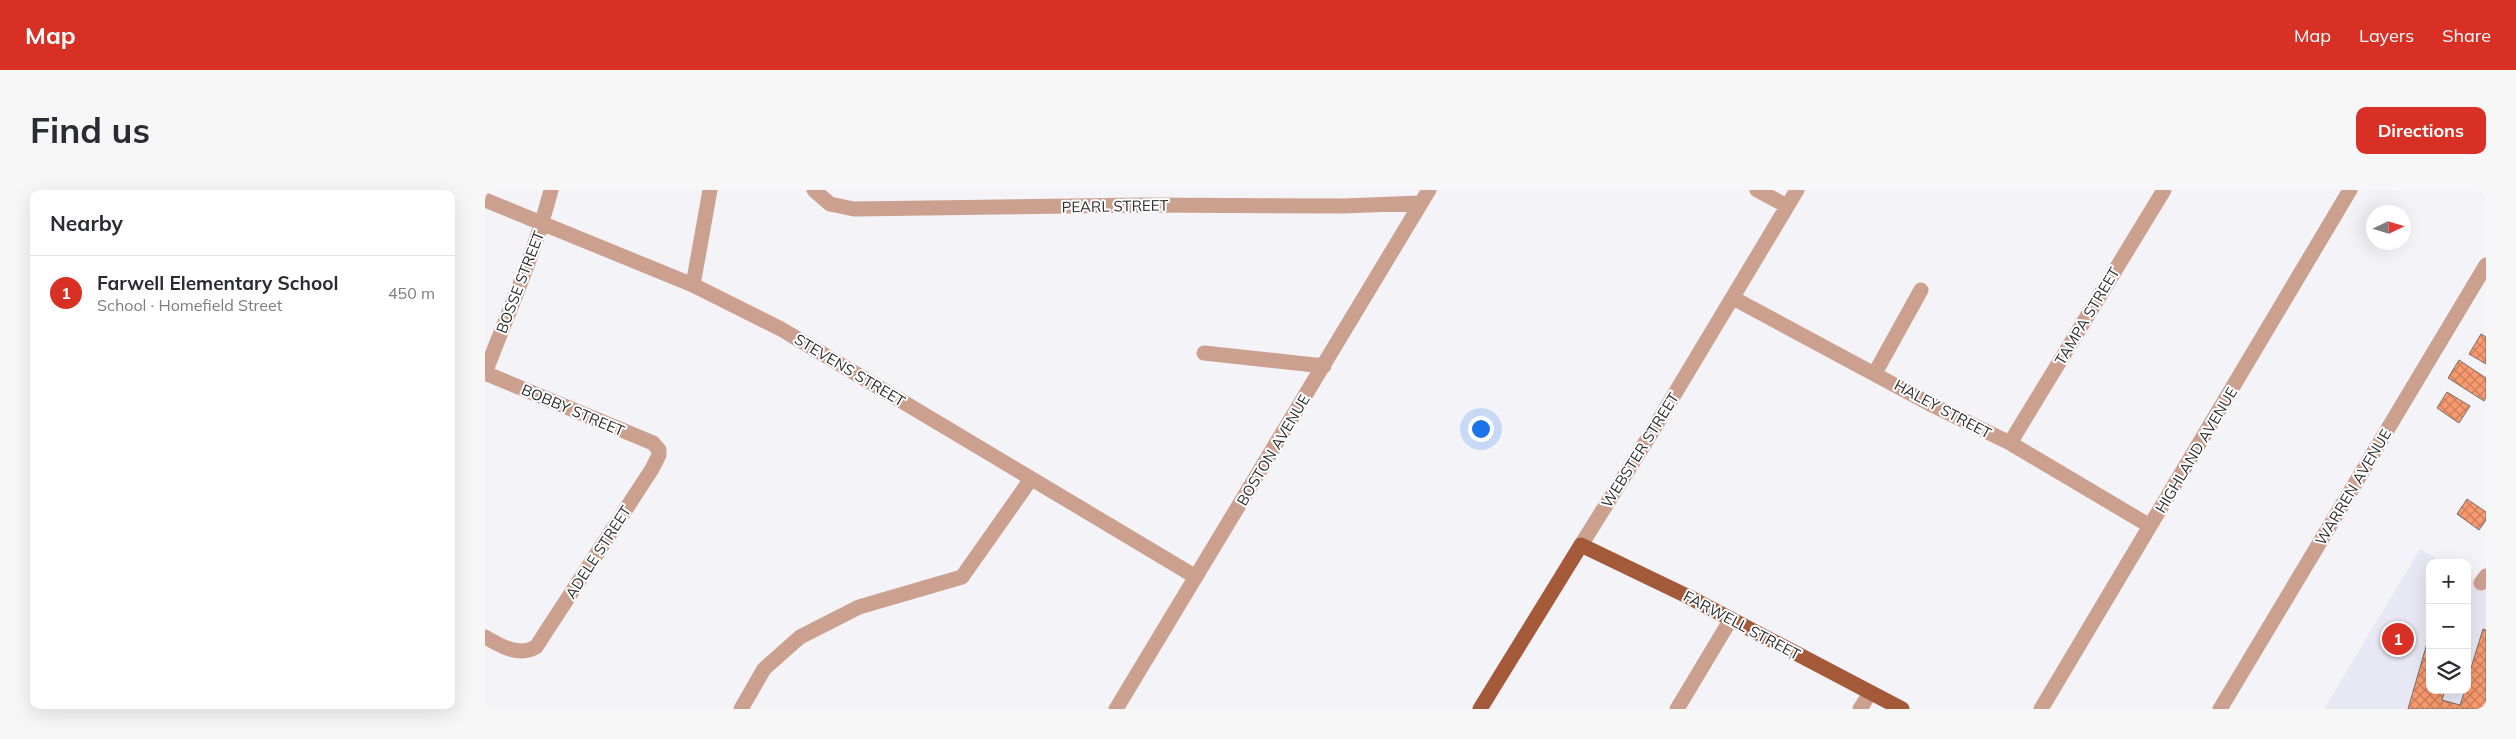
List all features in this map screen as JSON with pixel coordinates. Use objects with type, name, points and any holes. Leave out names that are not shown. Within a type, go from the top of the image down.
[{"type":"main road","name":"FARWELL STREET","points":[[1581,545],[1731,619],[1902,709]]},
{"type":"main road","name":"WEBSTER STREET","points":[[1480,709],[1581,545]]},
{"type":"street","name":"BOSSE STREET","points":[[485,373],[543,222],[551,190]]},
{"type":"street","points":[[693,285],[710,190]]},
{"type":"street","name":"PEARL STREET","points":[[814,190],[830,204],[853,209],[1143,205],[1343,206],[1425,196]]},
{"type":"street","points":[[1757,190],[1787,206]]},
{"type":"street","name":"WEBSTER STREET","points":[[1581,545],[1797,190]]},
{"type":"street","name":"TAMPA STREET","points":[[2010,443],[2164,190]]},
{"type":"street","name":"HIGHLAND AVENUE","points":[[2041,709],[2350,190]]},
{"type":"street","name":"BOSTON AVENUE","points":[[1115,709],[1425,196]]},
{"type":"street","name":"STEVENS STREET","points":[[485,200],[543,222],[693,285],[781,329],[1196,577]]},
{"type":"street","name":"WARREN AVENUE","points":[[2220,709],[2486,265]]},
{"type":"street","points":[[1875,373],[1921,290]]},
{"type":"street","name":"HALEY STREET","points":[[1733,298],[1930,404],[2010,443],[2150,526]]},
{"type":"street","points":[[1204,353],[1324,366]]},
{"type":"street","name":"BOBBY STREET","points":[[485,373],[653,443],[659,450]]},
{"type":"street","name":"ADELE STREET","points":[[485,637],[514,651],[531,650],[540,642],[652,469],[659,455],[659,450]]},
{"type":"street","points":[[741,709],[765,669],[800,637],[859,607],[962,577],[1031,479]]},
{"type":"street","points":[[1677,709],[1731,619]]},
{"type":"street","points":[[1861,709],[1870,692]]},
{"type":"shaded area","points":[[2420,549],[2438,559],[2426,559],[2426,694],[2471,694],[2471,578],[2486,587],[2486,709],[2324,709]]},
{"type":"building","points":[[2481,334],[2486,337],[2486,364],[2469,354]]},
{"type":"building","points":[[2459,360],[2486,378],[2486,397],[2484,401],[2448,378]]},
{"type":"building","points":[[2447,392],[2470,406],[2459,423],[2437,408]]},
{"type":"building","points":[[2467,499],[2486,512],[2486,520],[2479,530],[2457,514]]},
{"type":"building","points":[[2483,629],[2486,630],[2486,709],[2408,709],[2426,647],[2426,694],[2444,694],[2442,700],[2460,705],[2464,694],[2471,694],[2471,668]]},
{"type":"place","name":"Farwell Elementary School","points":[[2398,639]]}]
